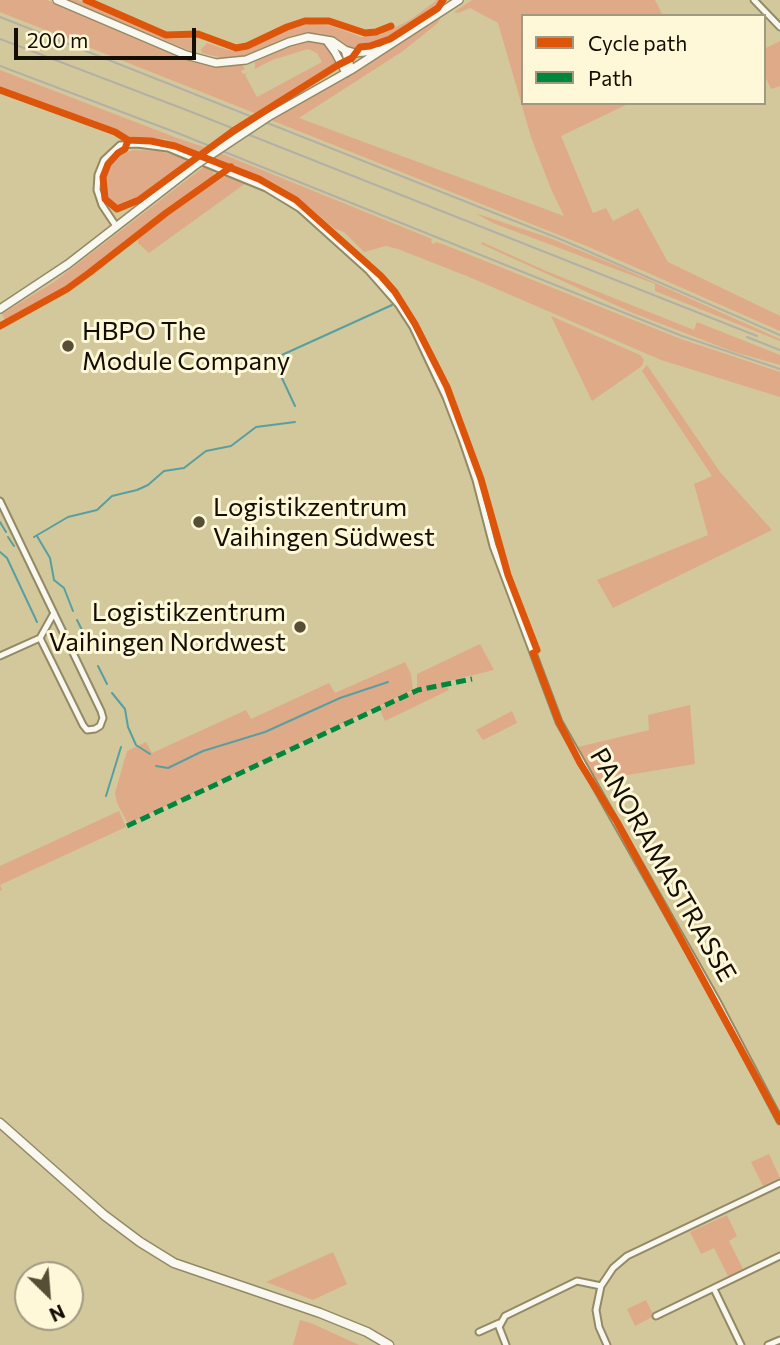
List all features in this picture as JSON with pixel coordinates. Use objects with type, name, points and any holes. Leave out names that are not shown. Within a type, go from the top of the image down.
[{"type":"main road","points":[[0,1123],[104,1215],[174,1263],[320,1313],[386,1343]]},
{"type":"street","points":[[57,0],[186,55],[216,63],[246,60],[299,39],[317,38],[360,54],[382,50]]},
{"type":"street","points":[[0,309],[68,264],[197,164],[268,117],[349,71],[459,0]]},
{"type":"street","points":[[754,0],[780,27]]},
{"type":"street","points":[[327,41],[349,71]]},
{"type":"street","points":[[345,50],[349,71]]},
{"type":"street","name":"PANORAMASTRASSE","points":[[116,226],[105,211],[98,194],[98,175],[104,160],[120,145],[168,148],[256,183],[299,208],[369,271],[398,304],[413,327],[446,397],[477,480],[492,546],[565,733],[717,1001],[780,1121]]},
{"type":"street","points":[[0,501],[101,712],[103,718],[100,726],[87,730],[83,726],[40,638]]},
{"type":"street","points":[[0,656],[40,638],[54,613]]},
{"type":"street","points":[[607,1345],[597,1319],[597,1301],[601,1286],[613,1268],[627,1256],[780,1183]]},
{"type":"street","points":[[656,1316],[780,1256]]},
{"type":"street","points":[[479,1332],[499,1323],[509,1313],[570,1284],[584,1281],[601,1286]]},
{"type":"street","points":[[714,1289],[741,1345]]},
{"type":"street","points":[[499,1323],[499,1331],[506,1345]]},
{"type":"street","points":[[768,1345],[780,1339]]},
{"type":"shaded area","points":[[0,0],[47,0],[184,58],[206,65],[242,65],[245,69],[241,71],[243,74],[248,73],[245,75],[257,97],[322,62],[317,53],[308,49],[272,60],[255,69],[255,62],[294,43],[309,40],[324,44],[330,48],[337,63],[329,71],[257,114],[0,12]]},
{"type":"shaded area","points":[[66,0],[78,0],[170,39],[194,38],[197,41],[196,46],[191,51]]},
{"type":"shaded area","points":[[437,0],[441,0],[432,11],[392,37],[371,45],[358,46],[354,50],[331,36],[319,33],[289,37],[244,56],[227,59],[202,53],[201,49],[207,43],[228,50],[249,49],[287,30],[309,24],[332,26],[361,37],[380,35],[410,20]]},
{"type":"shaded area","points":[[472,0],[655,0],[662,14],[521,14],[521,102],[498,23],[470,8],[454,12]]},
{"type":"shaded area","points":[[440,19],[403,51],[299,118],[564,216],[531,137],[522,105],[626,105],[561,136],[593,213],[606,208],[613,221],[638,208],[668,262],[780,316],[780,331],[589,247],[271,120]]},
{"type":"shaded area","points":[[780,41],[780,86],[771,89],[766,78],[766,48]]},
{"type":"shaded area","points":[[0,70],[207,148],[200,152],[165,139],[128,136],[116,129],[56,111],[0,88]]},
{"type":"shaded area","points":[[133,150],[159,151],[190,160],[145,194],[118,208],[106,199],[103,185],[106,169],[118,156]]},
{"type":"shaded area","points":[[220,153],[432,239],[434,244],[436,242],[445,245],[681,339],[780,372],[780,397],[661,360],[398,249],[386,246],[364,252],[344,232],[335,229],[296,196],[272,182],[214,157]]},
{"type":"shaded area","points":[[205,166],[213,170],[214,178],[79,279],[6,322],[2,314],[54,282]]},
{"type":"shaded area","points":[[227,175],[246,183],[149,253],[138,243],[138,238],[172,211]]},
{"type":"shaded area","points":[[475,213],[550,238],[620,267],[780,341],[655,291],[655,284],[493,223]]},
{"type":"shaded area","points":[[482,242],[546,271],[694,330],[697,322],[780,355],[780,365],[734,352],[633,313],[481,244]]},
{"type":"shaded area","points":[[551,316],[640,355],[644,360],[642,366],[592,401]]},
{"type":"shaded area","points":[[647,365],[720,472],[772,530],[613,608],[597,580],[708,535],[694,484],[712,476],[642,371]]},
{"type":"shaded area","points":[[480,644],[494,670],[444,682],[449,690],[385,721],[379,708],[417,690],[417,674]]},
{"type":"shaded area","points":[[405,662],[411,674],[413,690],[128,824],[115,793],[127,751],[146,742],[152,753],[246,710],[251,719],[329,683],[335,693]]},
{"type":"shaded area","points":[[690,705],[695,764],[597,780],[578,747],[649,730],[648,715]]},
{"type":"shaded area","points":[[512,711],[517,723],[483,740],[476,730]]},
{"type":"shaded area","points":[[119,811],[126,827],[0,885],[0,866]]},
{"type":"shaded area","points":[[769,1154],[780,1178],[763,1186],[751,1162]]},
{"type":"shaded area","points":[[727,1215],[737,1236],[729,1241],[744,1271],[729,1278],[714,1248],[701,1254],[690,1232]]},
{"type":"shaded area","points":[[333,1252],[347,1284],[313,1300],[266,1282]]},
{"type":"shaded area","points":[[646,1300],[654,1316],[635,1326],[627,1309]]},
{"type":"shaded area","points":[[300,1320],[311,1323],[359,1345],[293,1345]]},
{"type":"waterway","points":[[295,406],[273,359],[392,305]]},
{"type":"waterway","points":[[34,537],[68,517],[97,510],[112,496],[148,485],[164,471],[184,468],[206,451],[231,446],[256,427],[295,422]]},
{"type":"waterway","points":[[0,522],[6,532]]},
{"type":"waterway","points":[[37,536],[50,558],[54,580],[64,588],[73,611]]},
{"type":"waterway","points":[[8,537],[14,546]]},
{"type":"waterway","points":[[0,552],[7,558],[37,622]]},
{"type":"waterway","points":[[77,620],[86,638]]},
{"type":"waterway","points":[[98,666],[107,684]]},
{"type":"waterway","points":[[156,766],[168,768],[203,751],[265,732],[340,698],[388,682]]},
{"type":"waterway","points":[[112,693],[125,709],[128,727],[136,745],[150,754]]},
{"type":"waterway","points":[[106,796],[121,747]]},
{"type":"railway","points":[[0,17],[560,239],[780,335]]},
{"type":"railway","points":[[0,39],[757,336]]},
{"type":"railway","points":[[0,66],[180,134],[682,336],[780,369]]},
{"type":"railway","points":[[747,337],[780,350]]},
{"type":"marked path","points":[[127,826],[418,690],[472,679]]},
{"type":"cycle path","points":[[86,0],[166,35],[198,34],[236,48],[247,46],[305,21],[329,21],[365,33],[391,26]]},
{"type":"cycle path","points":[[128,140],[125,149],[108,164],[103,177],[105,199],[117,209],[139,200],[233,131],[352,58],[360,47],[390,39],[438,8],[443,0]]},
{"type":"cycle path","points":[[0,90],[115,132],[128,140],[175,146],[259,179],[296,200],[381,276],[395,292],[415,324],[447,387],[481,479],[508,575],[537,650]]},
{"type":"cycle path","points":[[0,326],[67,289],[231,167]]},
{"type":"cycle path","points":[[533,653],[559,722],[580,763],[617,822],[780,1121]]},
{"type":"place","name":"HBPO The Module Company","points":[[68,346]]},
{"type":"place","name":"Logistikzentrum Vaihingen Südwest","points":[[199,522]]},
{"type":"place","name":"Logistikzentrum Vaihingen Nordwest","points":[[300,627]]}]
